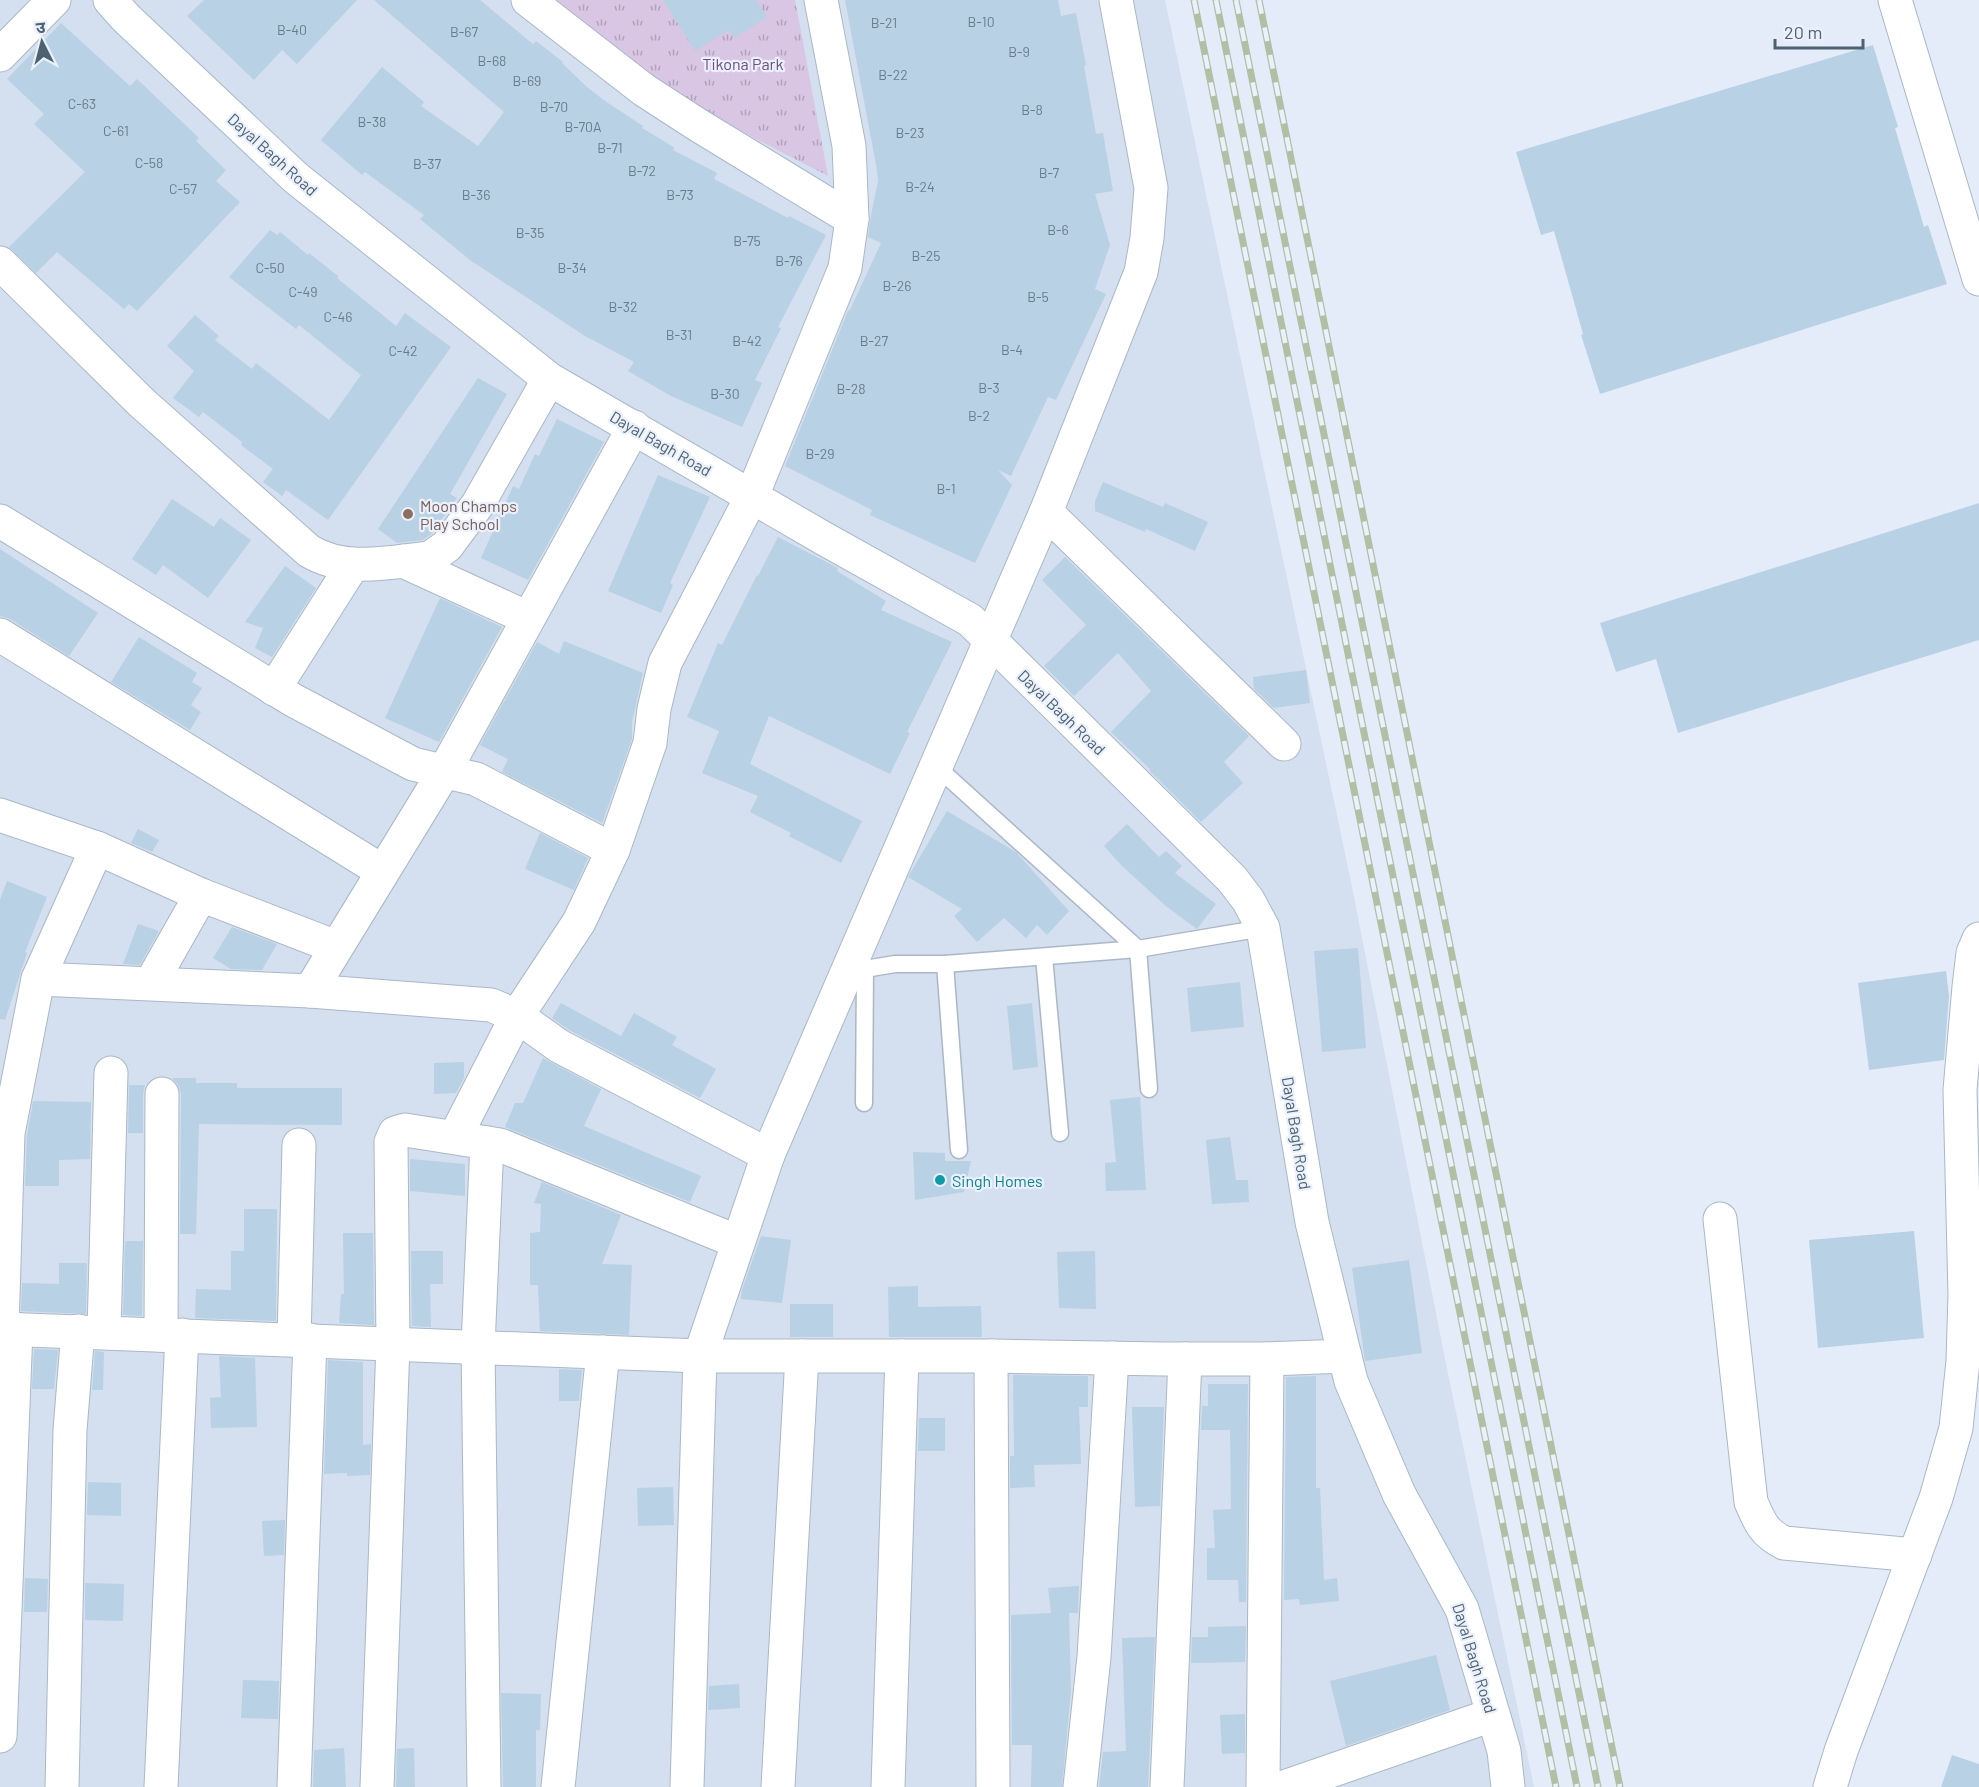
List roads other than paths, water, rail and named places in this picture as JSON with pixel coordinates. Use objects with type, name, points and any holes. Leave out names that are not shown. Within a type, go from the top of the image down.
[{"type":"street","points":[[0,55],[54,0]]},
{"type":"street","name":"Dayal Bagh Road","points":[[110,0],[126,18],[296,178],[549,379],[823,538],[970,620],[1232,879],[1248,900],[1263,928],[1312,1222],[1351,1381],[1399,1494],[1462,1609],[1504,1751],[1508,1787]]},
{"type":"street","points":[[528,0],[644,90],[852,219]]},
{"type":"street","points":[[455,1137],[517,1016],[567,941],[613,850],[650,743],[654,709],[665,663],[752,496],[845,268],[852,219],[849,146],[821,0]]},
{"type":"street","points":[[687,1787],[700,1356],[768,1155],[858,969],[937,767],[1046,512],[1141,272],[1148,238],[1151,188],[1116,0]]},
{"type":"street","points":[[1895,0],[1979,279]]},
{"type":"street","points":[[0,263],[142,403],[309,551],[320,558],[352,566],[430,558],[447,546],[478,504],[549,379]]},
{"type":"street","points":[[310,991],[444,772],[634,427]]},
{"type":"street","points":[[1046,512],[1284,744]]},
{"type":"street","points":[[0,521],[274,689],[413,764],[476,779],[613,850]]},
{"type":"street","points":[[402,561],[528,618]]},
{"type":"street","points":[[274,689],[352,566]]},
{"type":"street","points":[[0,635],[382,871]]},
{"type":"street","points":[[0,815],[97,848],[201,896],[336,947]]},
{"type":"street","points":[[0,1736],[8,1133],[38,979],[97,848]]},
{"type":"street","points":[[151,983],[201,896]]},
{"type":"street","points":[[1830,1787],[1841,1750],[1936,1498],[1956,1428],[1963,1361],[1965,1295],[1960,1090],[1970,975],[1973,953],[1979,939]]},
{"type":"street","points":[[38,979],[310,991],[491,1005],[517,1016],[559,1046],[768,1155]]},
{"type":"street","points":[[62,1787],[70,1430],[91,1332],[111,1073]]},
{"type":"street","points":[[161,1787],[172,1335],[162,1094]]},
{"type":"street","points":[[377,1787],[393,1344],[391,1142],[395,1133],[405,1130],[500,1145],[738,1242]]},
{"type":"street","points":[[484,1787],[478,1346],[487,1143]]},
{"type":"street","points":[[294,1787],[302,1340],[298,1145]]},
{"type":"street","points":[[1720,1219],[1751,1502],[1758,1520],[1771,1536],[1784,1543],[1915,1555]]},
{"type":"street","points":[[6,1329],[700,1356],[1185,1359],[1345,1356]]},
{"type":"street","points":[[558,1787],[603,1352]]},
{"type":"street","points":[[778,1787],[802,1356]]},
{"type":"street","points":[[888,1787],[902,1356]]},
{"type":"street","points":[[991,1356],[993,1787]]},
{"type":"street","points":[[1080,1787],[1094,1657],[1112,1358]]},
{"type":"street","points":[[1167,1787],[1185,1359]]},
{"type":"street","points":[[1263,1787],[1267,1359]]},
{"type":"street","points":[[1284,1787],[1492,1715]]},
{"type":"lane","points":[[937,767],[1138,949],[1149,1089]]},
{"type":"lane","points":[[864,1103],[858,969],[895,964],[945,964],[1138,949],[1263,928]]},
{"type":"lane","points":[[1044,957],[1060,1133]]},
{"type":"lane","points":[[945,964],[959,1150]]},
{"type":"railway","points":[[1194,0],[1556,1787]]},
{"type":"railway","points":[[1216,0],[1577,1787]]},
{"type":"railway","points":[[1236,0],[1598,1787]]},
{"type":"railway","points":[[1259,0],[1620,1787]]},
{"type":"place","name":"Moon Champs Play School","points":[[408,514]]},
{"type":"place","name":"Singh Homes","points":[[940,1180]]},
{"type":"park label","name":"Tikona Park","points":[[743,63]]}]
